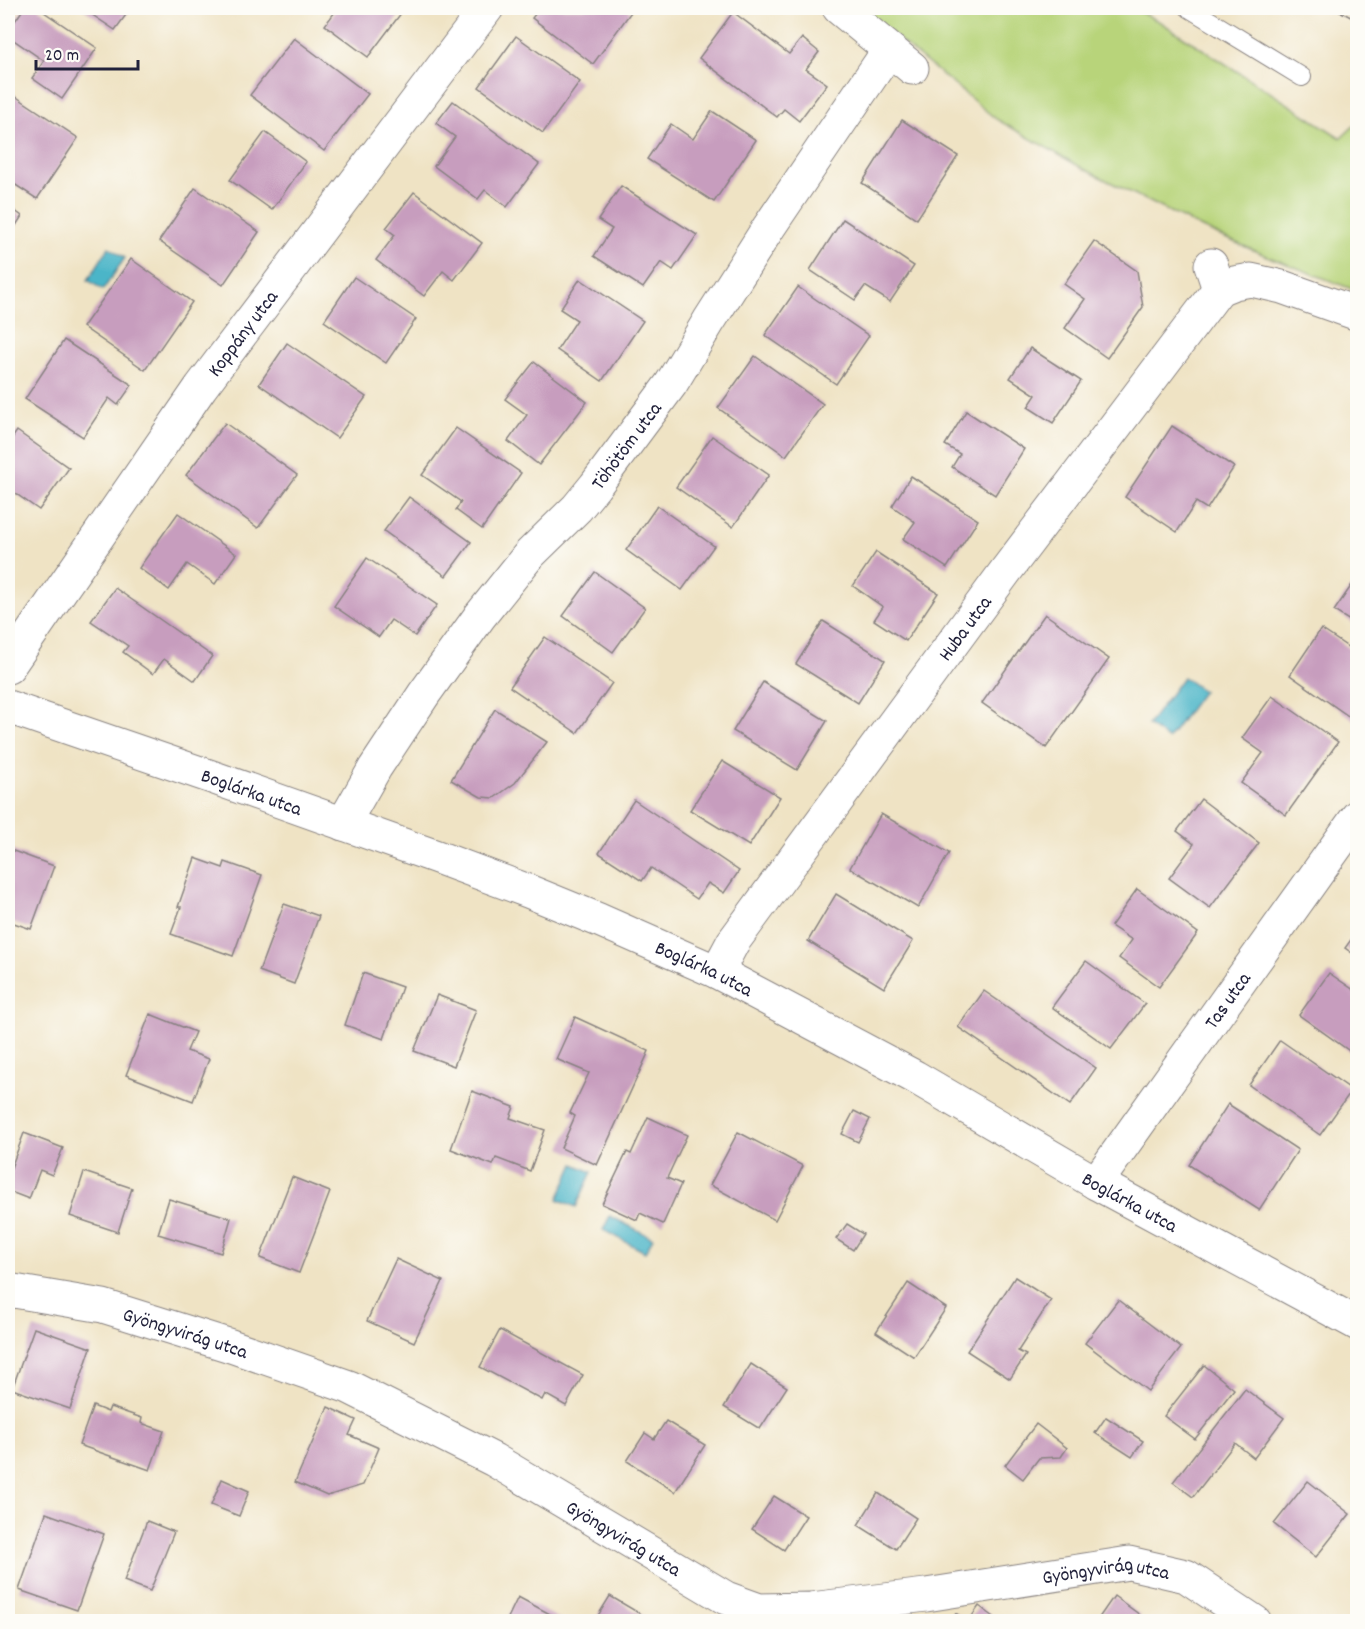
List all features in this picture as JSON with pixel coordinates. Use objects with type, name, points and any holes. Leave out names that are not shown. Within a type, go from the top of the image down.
[{"type":"street","name":"Koppány utca","points":[[8,667],[201,387],[487,8]]},
{"type":"street","name":"Töhötöm utca","points":[[343,824],[375,768],[480,616],[529,555],[577,508],[595,486],[671,384],[769,227],[900,59],[839,8]]},
{"type":"street","name":"Huba utca","points":[[717,972],[733,942],[998,581],[1215,277],[1234,283],[1251,280],[1282,287],[1358,314]]},
{"type":"street","name":"Boglárka utca","points":[[8,707],[528,891],[717,972],[915,1077],[1095,1183],[1358,1324]]},
{"type":"street","name":"Tas utca","points":[[1095,1183],[1358,816]]},
{"type":"street","name":"Gyöngyvirág utca","points":[[8,1290],[103,1306],[231,1346],[350,1388],[494,1460],[726,1598],[759,1610],[811,1609],[926,1595],[1129,1563],[1186,1576],[1255,1622]]},
{"type":"lane","points":[[1189,8],[1302,77]]},
{"type":"green space","points":[[860,8],[1133,8],[1162,23],[1341,138],[1357,123],[1357,291],[1204,229],[1084,169],[996,119]]},
{"type":"water","points":[[109,247],[125,258],[103,290],[88,280]]},
{"type":"water","points":[[1183,677],[1203,691],[1168,739],[1148,725]]},
{"type":"water","points":[[574,1164],[592,1172],[576,1207],[558,1199]]},
{"type":"water","points":[[610,1216],[653,1238],[645,1252],[603,1230]]},
{"type":"building","points":[[24,8],[38,8],[97,48],[62,99],[32,78],[44,61],[8,36],[8,31]]},
{"type":"building","points":[[82,8],[131,8],[115,30]]},
{"type":"building","points":[[330,8],[405,8],[368,57],[325,25],[335,12]]},
{"type":"building","points":[[540,8],[626,8],[631,12],[593,64],[532,18]]},
{"type":"building","points":[[1334,8],[1358,8],[1358,21]]},
{"type":"building","points":[[733,12],[789,54],[802,38],[819,52],[806,69],[827,84],[799,121],[784,109],[777,117],[699,58]]},
{"type":"building","points":[[516,36],[580,82],[543,133],[479,87]]},
{"type":"building","points":[[294,38],[368,94],[324,151],[250,95]]},
{"type":"building","points":[[12,94],[78,138],[37,199],[8,180],[8,101]]},
{"type":"building","points":[[453,101],[539,164],[507,207],[485,190],[478,199],[434,166],[455,137],[436,123]]},
{"type":"building","points":[[712,111],[756,140],[714,202],[647,159],[671,124],[693,139]]},
{"type":"building","points":[[902,120],[958,156],[917,219],[862,183]]},
{"type":"building","points":[[265,132],[306,162],[272,210],[230,180]]},
{"type":"building","points":[[621,186],[697,235],[673,270],[661,262],[643,288],[594,256],[612,229],[598,220]]},
{"type":"building","points":[[195,188],[259,232],[223,285],[159,241]]},
{"type":"building","points":[[414,192],[482,243],[454,280],[443,271],[424,296],[376,260],[395,235],[386,228]]},
{"type":"building","points":[[8,206],[22,216],[8,238]]},
{"type":"building","points":[[843,219],[914,266],[890,302],[865,286],[855,300],[810,270]]},
{"type":"building","points":[[1094,241],[1137,271],[1143,307],[1107,358],[1065,328],[1085,299],[1064,284]]},
{"type":"building","points":[[131,259],[192,302],[145,370],[83,327]]},
{"type":"building","points":[[354,277],[416,319],[386,363],[324,321]]},
{"type":"building","points":[[580,279],[643,321],[602,381],[557,350],[577,320],[560,309]]},
{"type":"building","points":[[798,287],[869,336],[836,384],[765,335]]},
{"type":"building","points":[[64,340],[132,385],[118,405],[109,398],[83,437],[25,399]]},
{"type":"building","points":[[287,343],[366,397],[337,438],[259,384]]},
{"type":"building","points":[[1030,348],[1081,381],[1053,423],[1028,407],[1036,395],[1010,378]]},
{"type":"building","points":[[755,356],[823,404],[786,456],[718,408]]},
{"type":"building","points":[[534,362],[587,402],[539,465],[508,441],[527,415],[505,399]]},
{"type":"building","points":[[966,411],[1024,449],[995,495],[952,467],[960,454],[945,445]]},
{"type":"building","points":[[225,423],[297,475],[258,528],[186,475]]},
{"type":"building","points":[[1172,426],[1234,467],[1207,509],[1196,502],[1177,532],[1125,497]]},
{"type":"building","points":[[456,428],[521,473],[482,529],[456,510],[461,502],[422,475]]},
{"type":"building","points":[[17,431],[69,468],[39,510],[8,488],[8,444]]},
{"type":"building","points":[[712,436],[769,475],[733,527],[676,487]]},
{"type":"building","points":[[911,476],[978,520],[947,568],[903,539],[915,522],[892,506]]},
{"type":"building","points":[[409,497],[471,542],[446,576],[384,531]]},
{"type":"building","points":[[657,506],[714,546],[682,590],[626,550]]},
{"type":"building","points":[[178,513],[236,554],[215,584],[187,564],[169,590],[139,568]]},
{"type":"building","points":[[876,552],[938,593],[906,641],[874,620],[883,607],[853,586]]},
{"type":"building","points":[[367,558],[437,605],[415,636],[391,620],[379,637],[334,606]]},
{"type":"building","points":[[595,572],[645,608],[613,652],[563,616]]},
{"type":"building","points":[[1358,576],[1358,626],[1334,611]]},
{"type":"building","points":[[115,588],[212,656],[195,681],[164,659],[153,674],[123,652],[128,646],[91,621]]},
{"type":"building","points":[[1045,614],[1109,659],[1046,748],[982,703]]},
{"type":"building","points":[[823,621],[885,660],[858,703],[796,664]]},
{"type":"building","points":[[1321,629],[1358,654],[1358,716],[1354,720],[1290,675]]},
{"type":"building","points":[[545,637],[612,683],[577,733],[510,687]]},
{"type":"building","points":[[763,682],[827,721],[797,770],[733,731]]},
{"type":"building","points":[[1272,696],[1338,742],[1286,815],[1241,783],[1263,753],[1242,738]]},
{"type":"building","points":[[495,709],[547,742],[515,783],[494,798],[481,797],[451,780]]},
{"type":"building","points":[[722,761],[780,797],[749,846],[690,810]]},
{"type":"building","points":[[1201,799],[1259,843],[1210,908],[1169,878],[1194,844],[1177,831]]},
{"type":"building","points":[[634,800],[739,871],[724,893],[708,883],[697,899],[651,868],[642,881],[599,853]]},
{"type":"building","points":[[881,814],[949,853],[918,908],[850,868]]},
{"type":"building","points":[[8,849],[54,866],[31,929],[8,921]]},
{"type":"building","points":[[195,858],[223,868],[225,862],[262,875],[233,956],[171,934]]},
{"type":"building","points":[[1137,889],[1198,933],[1159,987],[1119,958],[1132,940],[1111,926]]},
{"type":"building","points":[[836,894],[913,941],[884,988],[808,941]]},
{"type":"building","points":[[284,904],[319,916],[294,984],[259,971]]},
{"type":"building","points":[[1358,930],[1358,957],[1345,948]]},
{"type":"building","points":[[1086,961],[1145,1004],[1111,1049],[1052,1007]]},
{"type":"building","points":[[363,973],[402,987],[384,1039],[345,1025]]},
{"type":"building","points":[[1329,973],[1358,993],[1358,1057],[1299,1015]]},
{"type":"building","points":[[984,991],[1096,1068],[1070,1105],[958,1027]]},
{"type":"building","points":[[437,995],[476,1010],[454,1066],[414,1051]]},
{"type":"building","points":[[150,1014],[195,1032],[187,1051],[209,1059],[193,1101],[126,1075]]},
{"type":"building","points":[[575,1017],[649,1051],[597,1165],[561,1148],[575,1116],[570,1113],[589,1073],[556,1059]]},
{"type":"building","points":[[1280,1040],[1352,1090],[1320,1135],[1249,1085]]},
{"type":"building","points":[[472,1091],[514,1107],[510,1118],[545,1130],[530,1171],[496,1158],[493,1165],[451,1149]]},
{"type":"building","points":[[1228,1104],[1298,1150],[1259,1210],[1189,1165]]},
{"type":"building","points":[[854,1111],[870,1119],[858,1142],[842,1134]]},
{"type":"building","points":[[648,1117],[687,1135],[667,1178],[681,1184],[663,1224],[640,1213],[637,1220],[602,1204],[627,1152],[631,1154]]},
{"type":"building","points":[[738,1132],[803,1166],[775,1220],[710,1185]]},
{"type":"building","points":[[24,1133],[63,1148],[52,1175],[40,1170],[29,1199],[8,1191],[8,1176]]},
{"type":"building","points":[[84,1172],[132,1188],[118,1232],[70,1216]]},
{"type":"building","points":[[292,1177],[330,1192],[299,1273],[260,1258]]},
{"type":"building","points":[[169,1199],[231,1218],[221,1253],[158,1234]]},
{"type":"building","points":[[847,1224],[863,1234],[853,1250],[836,1239]]},
{"type":"building","points":[[396,1259],[443,1281],[414,1342],[367,1321]]},
{"type":"building","points":[[1015,1277],[1051,1300],[1018,1351],[1026,1355],[1010,1379],[967,1351]]},
{"type":"building","points":[[908,1283],[946,1308],[914,1357],[876,1332]]},
{"type":"building","points":[[1118,1300],[1181,1348],[1148,1391],[1085,1343]]},
{"type":"building","points":[[34,1328],[91,1348],[70,1409],[12,1389]]},
{"type":"building","points":[[500,1330],[583,1375],[566,1406],[545,1394],[542,1400],[480,1367]]},
{"type":"building","points":[[751,1364],[787,1387],[760,1429],[724,1407]]},
{"type":"building","points":[[1204,1365],[1234,1389],[1195,1439],[1164,1416]]},
{"type":"building","points":[[1245,1389],[1284,1418],[1254,1458],[1235,1443],[1193,1497],[1173,1482]]},
{"type":"building","points":[[93,1406],[108,1412],[110,1407],[142,1418],[141,1423],[164,1431],[150,1470],[79,1445]]},
{"type":"building","points":[[328,1407],[356,1420],[349,1435],[379,1448],[363,1485],[327,1496],[295,1482]]},
{"type":"building","points":[[1106,1417],[1143,1441],[1132,1457],[1095,1433]]},
{"type":"building","points":[[666,1421],[705,1445],[675,1492],[627,1461],[645,1433],[654,1439]]},
{"type":"building","points":[[1036,1424],[1067,1448],[1061,1457],[1039,1458],[1023,1479],[1005,1465]]},
{"type":"building","points":[[222,1479],[249,1491],[239,1516],[211,1505]]},
{"type":"building","points":[[1308,1481],[1350,1514],[1316,1557],[1274,1524]]},
{"type":"building","points":[[878,1493],[916,1518],[896,1549],[858,1525]]},
{"type":"building","points":[[774,1496],[806,1516],[784,1550],[752,1529]]},
{"type":"building","points":[[46,1513],[104,1534],[77,1610],[19,1590]]},
{"type":"building","points":[[147,1521],[174,1532],[150,1591],[124,1581]]},
{"type":"building","points":[[610,1596],[649,1619],[648,1622],[594,1622]]},
{"type":"building","points":[[1114,1596],[1140,1615],[1135,1622],[1096,1622]]},
{"type":"building","points":[[518,1597],[565,1622],[506,1622]]},
{"type":"building","points":[[979,1606],[1001,1622],[968,1622]]},
{"type":"building","points":[[956,1613],[968,1622],[951,1622]]}]
